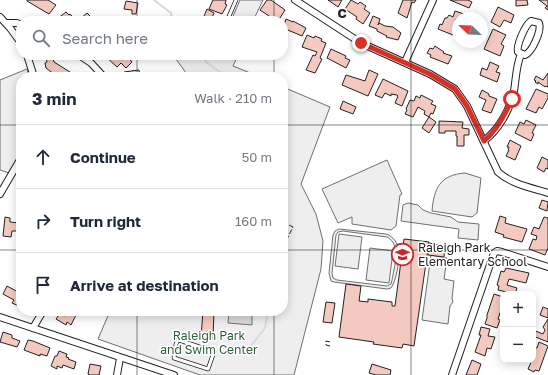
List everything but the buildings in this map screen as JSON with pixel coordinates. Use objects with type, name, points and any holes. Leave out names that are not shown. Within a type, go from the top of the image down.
[{"type":"street","points":[[295,0],[361,43],[430,74],[455,89],[467,106],[496,169],[501,175],[519,184],[548,193]]},
{"type":"street","points":[[405,62],[433,0]]},
{"type":"street","points":[[0,18],[6,23],[16,36]]},
{"type":"street","points":[[535,22],[540,25],[539,31],[530,52],[525,55],[521,54],[517,50],[518,44],[529,23],[535,22]]},
{"type":"street","points":[[6,23],[16,23]]},
{"type":"street","points":[[484,141],[498,126],[508,108],[514,92],[518,63],[521,54]]},
{"type":"street","points":[[29,60],[32,72]]},
{"type":"street","points":[[86,60],[99,72]]},
{"type":"street","points":[[0,194],[16,167]]},
{"type":"street","points":[[452,375],[492,257],[496,251],[548,267]]},
{"type":"street","points":[[33,328],[40,316]]},
{"type":"street","points":[[0,317],[174,375]]},
{"type":"street","points":[[118,375],[120,358]]},
{"type":"lane","points":[[229,16],[236,0]]},
{"type":"lane","points":[[180,340],[214,352],[208,369],[174,358],[176,344],[180,340]]},
{"type":"green space","points":[[240,0],[263,0],[255,16],[233,16]]},
{"type":"green space","points":[[177,60],[236,60],[233,66],[248,72],[185,72]]},
{"type":"green space","points":[[27,69],[28,72],[20,72]]},
{"type":"green space","points":[[16,73],[16,161],[9,173],[0,170],[0,80]]},
{"type":"green space","name":"Raleigh Park and Swim Center","points":[[288,89],[330,107],[301,184],[316,214],[323,241],[321,269],[294,375],[200,375],[98,339],[108,316],[288,316]]},
{"type":"green space","points":[[387,160],[402,194],[400,195],[396,226],[391,230],[352,224],[352,217],[338,223],[322,189]]},
{"type":"green space","points":[[465,173],[481,178],[477,213],[472,217],[432,211],[434,196],[440,184],[444,180],[456,174]]},
{"type":"green space","points":[[408,203],[418,205],[423,210],[431,213],[451,217],[458,222],[479,224],[478,240],[458,238],[459,229],[401,221],[403,205]]},
{"type":"green space","points":[[339,229],[386,234],[395,240],[398,245],[399,255],[396,276],[391,288],[387,289],[331,281],[329,273],[333,235],[335,231]],"holes":[[[343,231],[387,237],[392,241],[396,251],[391,284],[387,286],[337,280],[333,278],[332,273],[336,235],[338,232]]]},
{"type":"green space","points":[[339,234],[362,237],[358,269],[335,266]]},
{"type":"green space","points":[[370,248],[393,251],[389,283],[366,280]]},
{"type":"green space","points":[[431,255],[447,258],[444,279],[454,281],[453,302],[450,306],[448,324],[422,320]]},
{"type":"shaded area","points":[[229,316],[252,316],[252,325],[228,323]]},
{"type":"waterway","points":[[154,0],[171,13],[171,16]]},
{"type":"waterway","points":[[205,60],[220,72]]},
{"type":"waterway","points":[[224,352],[236,354],[246,352],[265,328],[267,316]]},
{"type":"fence","points":[[288,224],[293,227],[288,237]]},
{"type":"fence","points":[[330,346],[326,345],[326,341],[331,342]]},
{"type":"place","name":"Raleigh Park Elementary School","points":[[403,255]]},
{"type":"route","points":[[361,43],[369,48],[405,62],[430,74],[446,82],[455,89],[467,106],[484,141],[498,126],[512,99]]}]
